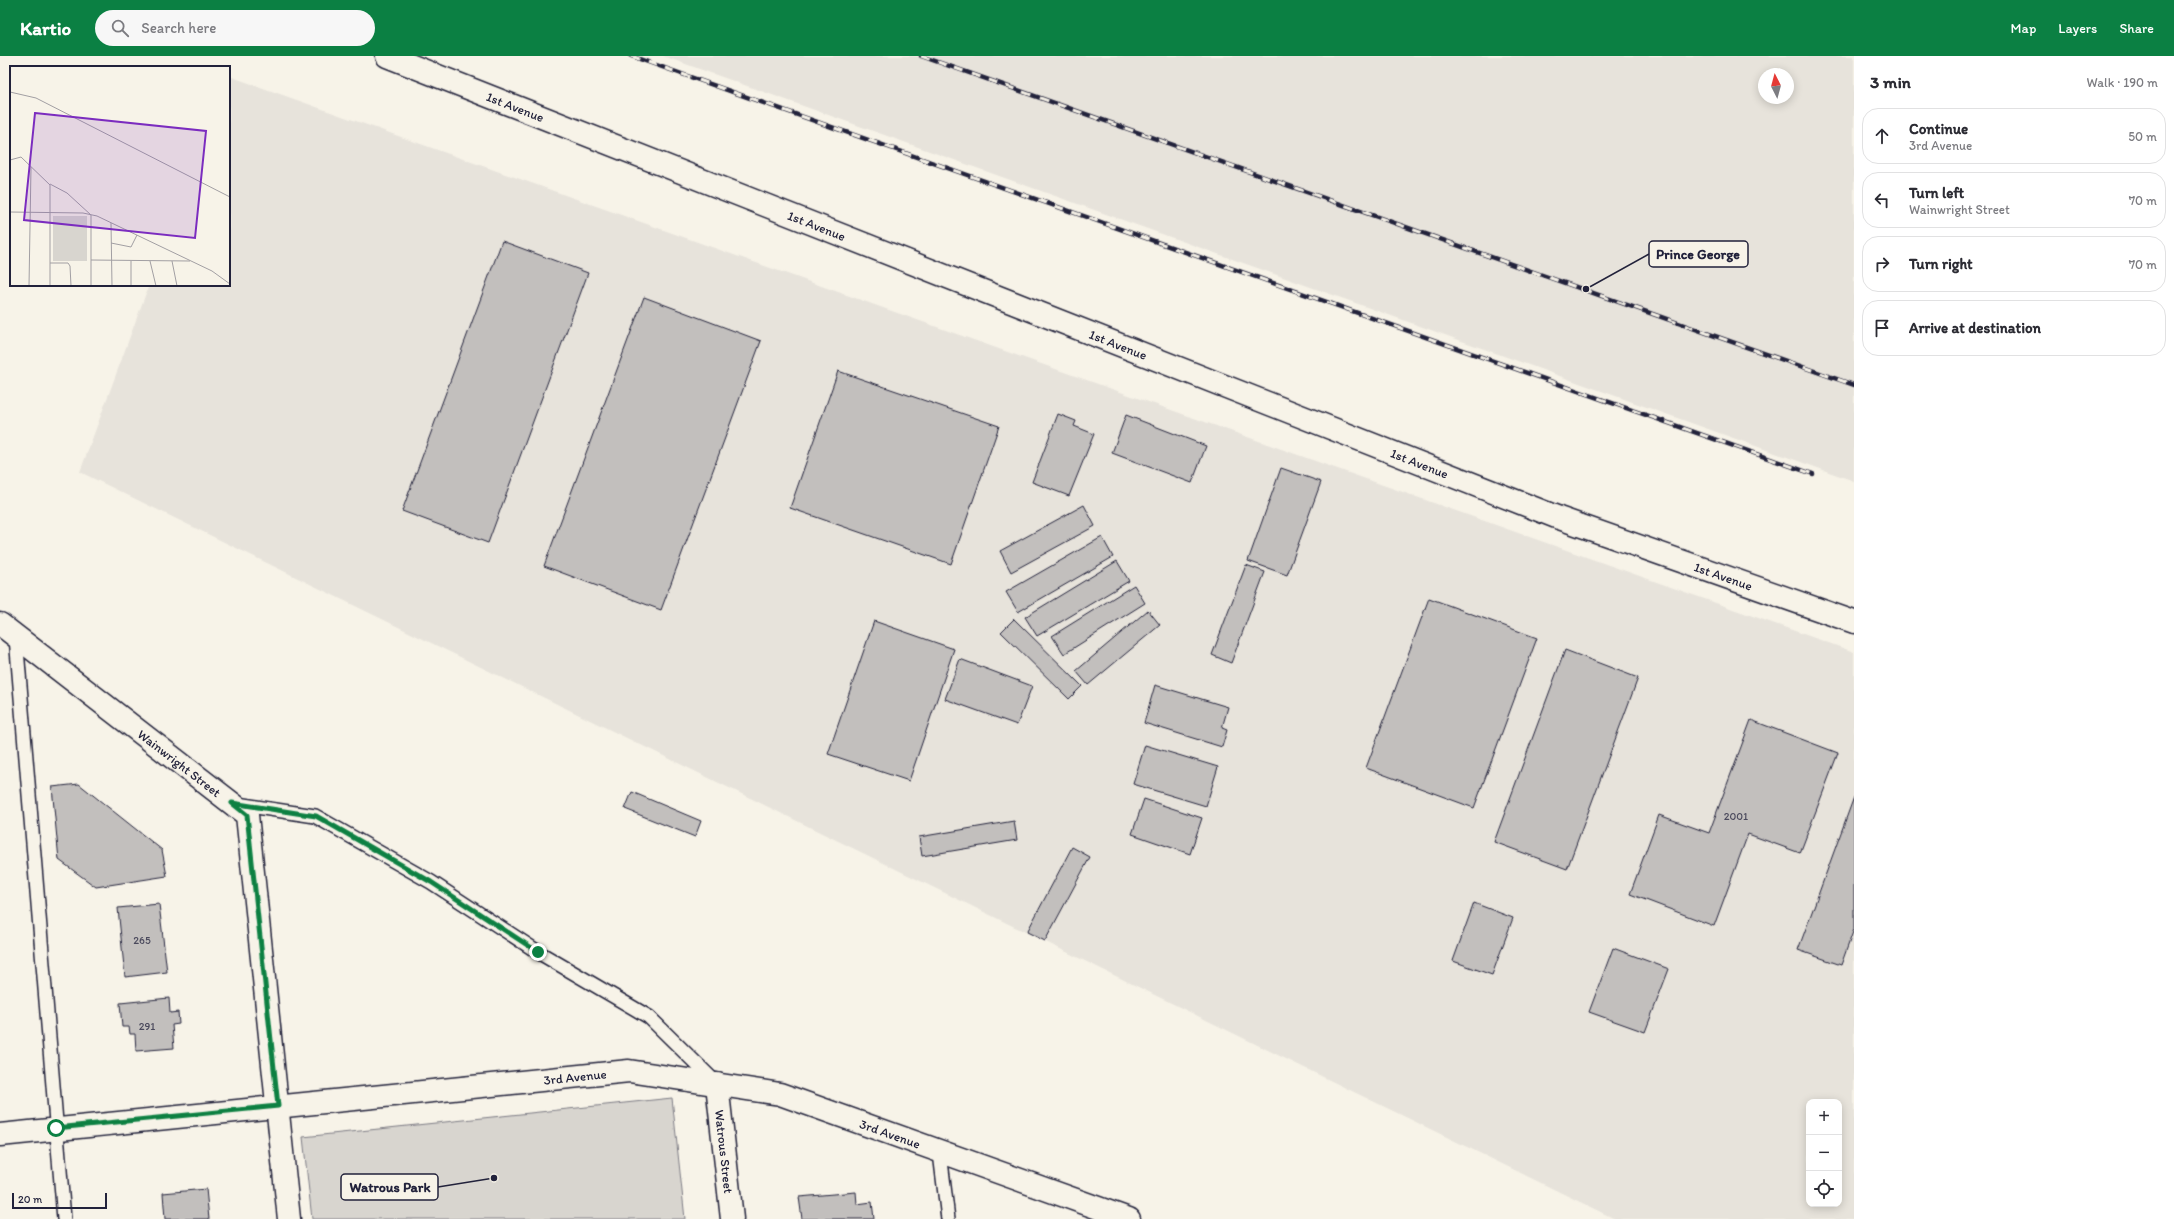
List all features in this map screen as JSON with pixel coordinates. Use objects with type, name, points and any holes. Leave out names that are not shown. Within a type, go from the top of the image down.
[{"type":"street","name":"1st Avenue","points":[[387,56],[1559,518],[1854,622]]},
{"type":"street","name":"Wainwright Street","points":[[8,630],[247,815],[289,1219]]},
{"type":"street","name":"3rd Avenue","points":[[0,1134],[629,1071],[780,1094],[940,1153],[1129,1219]]},
{"type":"street","name":"Watrous Street","points":[[717,1084],[732,1219]]},
{"type":"lane","points":[[8,630],[64,1219]]},
{"type":"lane","points":[[232,803],[316,816],[431,882],[538,952],[648,1018],[717,1084]]},
{"type":"lane","points":[[940,1153],[948,1219]]},
{"type":"shaded area","points":[[663,56],[1854,56],[1854,481]]},
{"type":"shaded area","points":[[230,76],[1854,652],[1854,1219],[1615,1219],[80,472],[149,286],[230,286]]},
{"type":"shaded area","points":[[672,1098],[685,1219],[312,1219],[303,1137]]},
{"type":"building","points":[[502,241],[588,273],[488,543],[402,511]]},
{"type":"building","points":[[644,297],[761,341],[661,610],[544,566]]},
{"type":"building","points":[[838,371],[999,426],[951,564],[790,508]]},
{"type":"building","points":[[1058,414],[1076,421],[1074,426],[1094,434],[1069,496],[1032,482]]},
{"type":"building","points":[[1126,415],[1206,446],[1192,483],[1112,453]]},
{"type":"building","points":[[1281,468],[1321,482],[1287,575],[1248,561]]},
{"type":"building","points":[[1084,505],[1095,526],[1011,572],[1000,551]]},
{"type":"building","points":[[1102,537],[1113,557],[1018,612],[1006,592]]},
{"type":"building","points":[[1117,561],[1129,581],[1037,636],[1025,617]]},
{"type":"building","points":[[1246,565],[1265,572],[1231,663],[1212,655]]},
{"type":"building","points":[[1134,585],[1145,603],[1064,654],[1052,636]]},
{"type":"building","points":[[1429,598],[1537,638],[1474,808],[1366,768]]},
{"type":"building","points":[[1148,610],[1160,625],[1088,685],[1076,671]]},
{"type":"building","points":[[1014,619],[1082,686],[1069,699],[1001,632]]},
{"type":"building","points":[[874,621],[954,649],[909,781],[828,754]]},
{"type":"building","points":[[1565,650],[1638,678],[1567,869],[1494,842]]},
{"type":"building","points":[[960,659],[1032,686],[1017,725],[945,699]]},
{"type":"building","points":[[1155,685],[1228,707],[1222,728],[1227,730],[1222,747],[1144,723]]},
{"type":"building","points":[[1751,720],[1838,753],[1800,853],[1748,834],[1714,926],[1630,894],[1659,815],[1709,833]]},
{"type":"building","points":[[1145,745],[1218,767],[1206,806],[1133,784]]},
{"type":"building","points":[[79,784],[162,850],[167,876],[96,887],[59,860],[52,787]]},
{"type":"building","points":[[632,792],[701,821],[695,837],[625,809]]},
{"type":"building","points":[[1854,797],[1854,929],[1841,965],[1798,950]]},
{"type":"building","points":[[1144,799],[1202,818],[1190,854],[1132,834]]},
{"type":"building","points":[[1014,821],[1017,840],[922,856],[919,837]]},
{"type":"building","points":[[1072,847],[1090,857],[1045,941],[1027,932]]},
{"type":"building","points":[[1474,903],[1513,918],[1492,975],[1453,961]]},
{"type":"building","points":[[159,904],[167,972],[125,977],[118,908]]},
{"type":"building","points":[[1613,948],[1669,969],[1645,1032],[1589,1012]]},
{"type":"building","points":[[169,998],[170,1013],[178,1012],[179,1024],[172,1025],[174,1048],[136,1051],[135,1034],[130,1034],[129,1027],[122,1027],[120,1003]]},
{"type":"building","points":[[206,1189],[209,1219],[165,1219],[163,1193]]},
{"type":"building","points":[[856,1192],[857,1204],[872,1202],[874,1219],[802,1219],[799,1197]]},
{"type":"railway","points":[[631,56],[1813,474]]},
{"type":"railway","points":[[921,56],[1854,385]]},
{"type":"place","name":"Prince George","points":[[1586,289]]},
{"type":"place","name":"Watrous Park","points":[[494,1178]]},
{"type":"route","points":[[56,1128],[278,1106],[247,815],[232,803],[316,816],[431,882],[538,952]]}]
